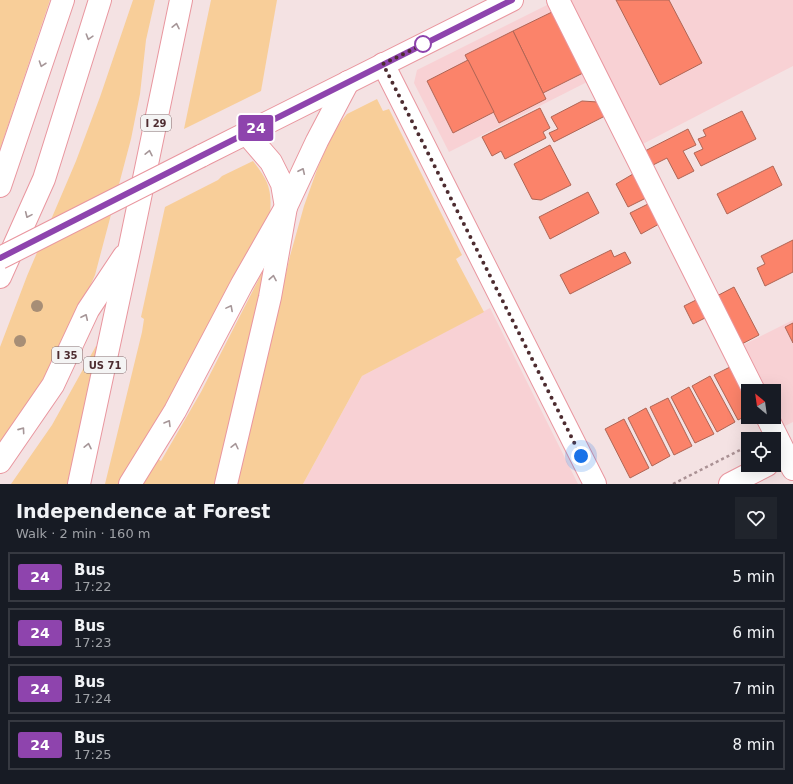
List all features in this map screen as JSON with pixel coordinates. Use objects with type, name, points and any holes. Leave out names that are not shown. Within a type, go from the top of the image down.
[{"type":"main road","points":[[0,186],[63,0]]},
{"type":"main road","points":[[0,277],[44,179],[100,0]]},
{"type":"main road","name":"I 29","points":[[130,246],[181,0]]},
{"type":"main road","points":[[0,258],[512,0]]},
{"type":"main road","points":[[558,0],[750,384]]},
{"type":"main road","points":[[383,64],[595,484]]},
{"type":"main road","points":[[130,484],[175,411],[286,207],[317,141],[348,82]]},
{"type":"main road","points":[[226,484],[270,297],[286,207],[282,184],[271,162],[246,133]]},
{"type":"main road","name":"I 35","points":[[0,462],[53,385],[88,310],[130,246]]},
{"type":"main road","name":"US 71","points":[[79,484],[130,246]]},
{"type":"main road","points":[[730,484],[783,461],[770,424]]},
{"type":"path","points":[[673,484],[741,450]]},
{"type":"shaded area","points":[[0,0],[50,0],[0,149]]},
{"type":"shaded area","points":[[133,0],[155,0],[146,40],[140,94],[131,139],[95,275],[58,359],[0,446],[0,347],[27,276],[76,161],[100,97]]},
{"type":"shaded area","points":[[211,0],[277,0],[261,91],[184,129]]},
{"type":"shaded area","points":[[557,0],[793,0],[793,66],[637,147],[591,80],[449,152],[414,83],[417,70]]},
{"type":"shaded area","points":[[377,99],[383,111],[389,109],[462,255],[456,259],[484,312],[362,376],[303,484],[237,484],[290,256],[304,206],[318,167],[329,142],[339,124],[347,114]]},
{"type":"shaded area","points":[[253,161],[266,180],[270,192],[270,215],[186,373],[141,446],[161,461],[201,392],[267,263],[216,484],[105,484],[142,332],[144,319],[141,317],[165,207]]},
{"type":"shaded area","points":[[490,308],[578,484],[303,484],[362,376]]},
{"type":"shaded area","points":[[793,320],[793,422],[771,432],[773,424],[781,424],[781,384],[747,384],[731,351]]},
{"type":"shaded area","points":[[96,346],[99,347],[67,484],[11,484],[52,425]]},
{"type":"building","points":[[616,0],[669,0],[702,63],[660,85]]},
{"type":"building","points":[[552,12],[583,73],[543,93],[513,31]]},
{"type":"building","points":[[513,31],[546,99],[499,123],[465,55]]},
{"type":"building","points":[[468,60],[494,112],[453,133],[427,81]]},
{"type":"building","points":[[582,101],[598,102],[605,116],[554,142],[549,133],[558,129],[551,117]]},
{"type":"building","points":[[540,108],[550,128],[543,132],[546,138],[505,159],[501,151],[492,156],[482,137]]},
{"type":"building","points":[[742,111],[756,139],[701,166],[694,153],[703,149],[698,139],[706,136],[703,130]]},
{"type":"building","points":[[688,129],[696,145],[683,151],[694,171],[678,179],[667,158],[651,166],[643,152]]},
{"type":"building","points":[[550,145],[571,185],[541,200],[532,199],[514,164]]},
{"type":"building","points":[[773,166],[782,185],[727,214],[717,194]]},
{"type":"building","points":[[633,174],[646,198],[628,207],[616,184]]},
{"type":"building","points":[[588,192],[599,213],[550,239],[539,217]]},
{"type":"building","points":[[648,204],[659,224],[641,234],[630,213]]},
{"type":"building","points":[[793,240],[793,272],[765,286],[757,268],[765,264],[761,256]]},
{"type":"building","points":[[611,250],[614,257],[625,252],[631,263],[570,294],[560,275]]},
{"type":"building","points":[[734,287],[759,335],[738,346],[713,298]]},
{"type":"building","points":[[700,298],[709,316],[693,324],[684,306]]},
{"type":"building","points":[[793,323],[793,343],[785,327]]},
{"type":"building","points":[[732,366],[741,384],[741,418],[738,420],[714,375]]},
{"type":"building","points":[[710,376],[735,422],[717,432],[692,386]]},
{"type":"building","points":[[689,387],[714,434],[695,443],[671,397]]},
{"type":"building","points":[[668,398],[692,446],[674,455],[650,407]]},
{"type":"building","points":[[646,408],[670,456],[652,466],[628,418]]},
{"type":"building","points":[[624,419],[649,468],[630,478],[605,429]]},
{"type":"bus line","name":"24","points":[[0,258],[512,0]]},
{"type":"route","points":[[423,44],[426,43],[383,64],[581,456]]}]
